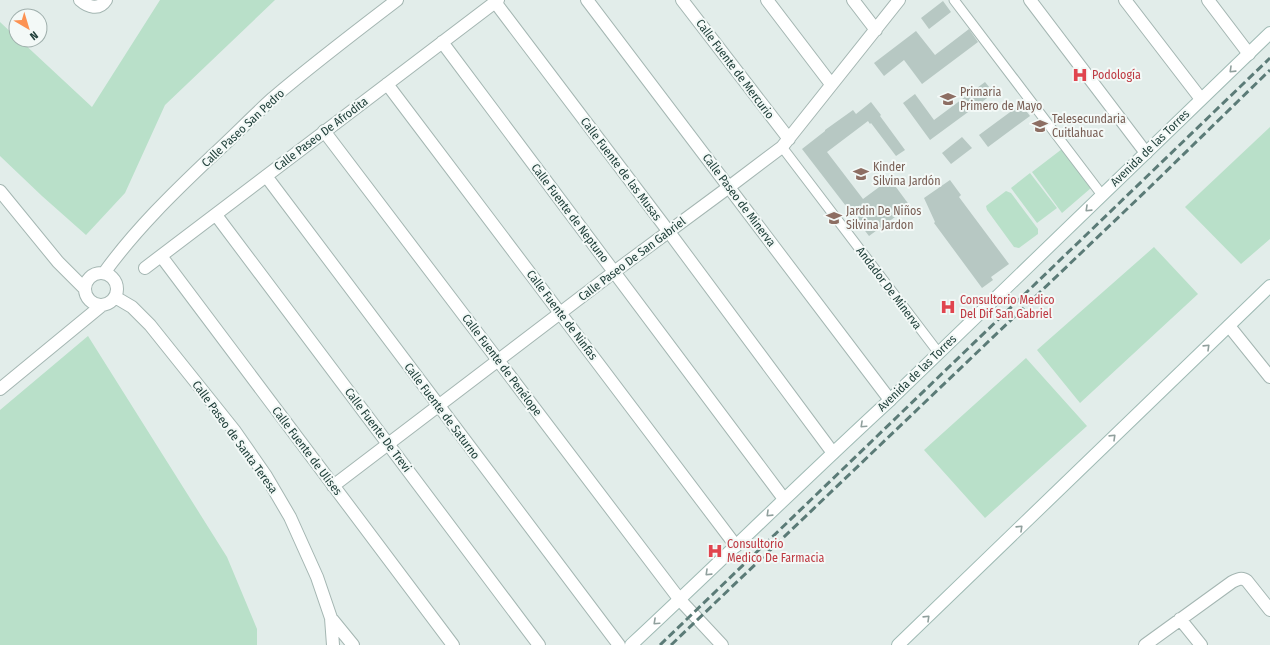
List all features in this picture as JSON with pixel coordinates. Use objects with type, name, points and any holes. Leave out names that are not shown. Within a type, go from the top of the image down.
[{"type":"street","points":[[80,0],[86,6],[93,7],[102,3]]},
{"type":"street","name":"Calle Paseo San Pedro","points":[[104,273],[135,234],[192,175],[272,99],[397,0]]},
{"type":"street","name":"Calle Paseo de Minerva","points":[[587,0],[890,400]]},
{"type":"street","name":"Calle Fuente de Mercurio","points":[[682,0],[785,143]]},
{"type":"street","points":[[767,0],[831,84]]},
{"type":"street","points":[[853,0],[876,30]]},
{"type":"street","name":"Calle Paseo De San Gabriel","points":[[333,486],[785,143],[899,0]]},
{"type":"street","points":[[954,0],[1102,195]]},
{"type":"street","points":[[1030,0],[1146,153]]},
{"type":"street","points":[[1125,0],[1201,99]]},
{"type":"street","points":[[1208,0],[1248,54]]},
{"type":"street","name":"Calle Paseo De Afrodita","points":[[145,268],[496,1]]},
{"type":"street","name":"Calle Fuente de las Musas","points":[[496,1],[833,453]]},
{"type":"street","name":"Avenida de las Torres","points":[[631,645],[890,400],[1270,33]]},
{"type":"street","name":"Calle Fuente de Neptuno","points":[[442,42],[784,499]]},
{"type":"street","name":"Calle Fuente de Ninfas","points":[[387,84],[736,546]]},
{"type":"street","name":"Calle Fuente de Penélope","points":[[324,131],[680,600],[722,645]]},
{"type":"street","name":"Andador De Minerva","points":[[785,143],[938,352]]},
{"type":"street","name":"Calle Fuente de Saturno","points":[[266,176],[619,645]]},
{"type":"street","points":[[0,191],[58,262],[84,288]]},
{"type":"street","name":"Calle Fuente De Trevi","points":[[216,214],[539,645]]},
{"type":"street","name":"Calle Fuente de Ulises","points":[[161,256],[453,645]]},
{"type":"street","points":[[0,389],[101,306],[111,302],[117,291],[115,281],[111,276],[104,273],[94,274],[89,277],[84,288],[87,298],[91,302],[101,306]]},
{"type":"street","points":[[898,645],[1270,286]]},
{"type":"street","name":"Calle Paseo de Santa Teresa","points":[[115,297],[132,307],[150,325],[229,425],[266,476],[290,517],[317,577],[331,618],[332,645]]},
{"type":"street","points":[[1229,326],[1270,377]]},
{"type":"street","points":[[1145,645],[1239,578],[1244,578],[1266,597],[1270,610]]},
{"type":"street","points":[[331,618],[353,645]]},
{"type":"street","points":[[1180,619],[1201,645]]},
{"type":"green space","points":[[160,0],[275,0],[165,105],[125,193],[86,235],[0,156],[0,22],[8,30],[8,48],[29,48],[92,107]]},
{"type":"green space","points":[[1270,127],[1270,239],[1241,264],[1185,207]]},
{"type":"green space","points":[[1062,149],[1091,188],[1062,213],[1032,172]]},
{"type":"green space","points":[[1030,173],[1057,208],[1037,223],[1011,188]]},
{"type":"green space","points":[[1006,191],[1011,193],[1038,229],[1038,234],[1019,248],[1014,247],[987,210],[986,206]]},
{"type":"green space","points":[[1154,247],[1198,294],[1080,403],[1037,350]]},
{"type":"green space","points":[[88,336],[227,557],[257,629],[257,645],[0,645],[0,410]]},
{"type":"green space","points":[[1026,358],[1087,426],[985,518],[924,450]]},
{"type":"building","points":[[943,1],[951,12],[929,29],[921,18]]},
{"type":"building","points":[[969,29],[978,42],[922,84],[904,60],[884,76],[874,63],[916,31],[935,55]]},
{"type":"building","points":[[985,82],[994,93],[930,140],[903,103],[915,94],[934,120]]},
{"type":"building","points":[[871,102],[905,150],[896,156],[868,121],[827,152],[863,199],[890,179],[910,206],[869,236],[802,149],[853,110],[856,114]]},
{"type":"building","points":[[1021,104],[1030,116],[988,147],[979,135]]},
{"type":"building","points":[[962,137],[972,148],[951,164],[942,153]]},
{"type":"building","points":[[950,180],[961,195],[959,197],[1009,264],[991,277],[993,280],[982,288],[934,223],[935,222],[924,198]]},
{"type":"railway","points":[[660,645],[1270,58]]},
{"type":"railway","points":[[671,645],[1149,188],[1270,70]]},
{"type":"place","name":"Podología","points":[[1080,75]]},
{"type":"place","name":"Primaria Primero de Mayo","points":[[948,99]]},
{"type":"place","name":"Telesecundaria Cuitlahuac","points":[[1040,126]]},
{"type":"place","name":"Kinder Silvina Jardón","points":[[861,174]]},
{"type":"place","name":"Jardin De Niños Silvina Jardon","points":[[834,218]]},
{"type":"place","name":"Consultorio Medico Del Dif San Gabriel","points":[[948,307]]},
{"type":"place","name":"Consultorio Medico De Farmacia","points":[[715,551]]}]
